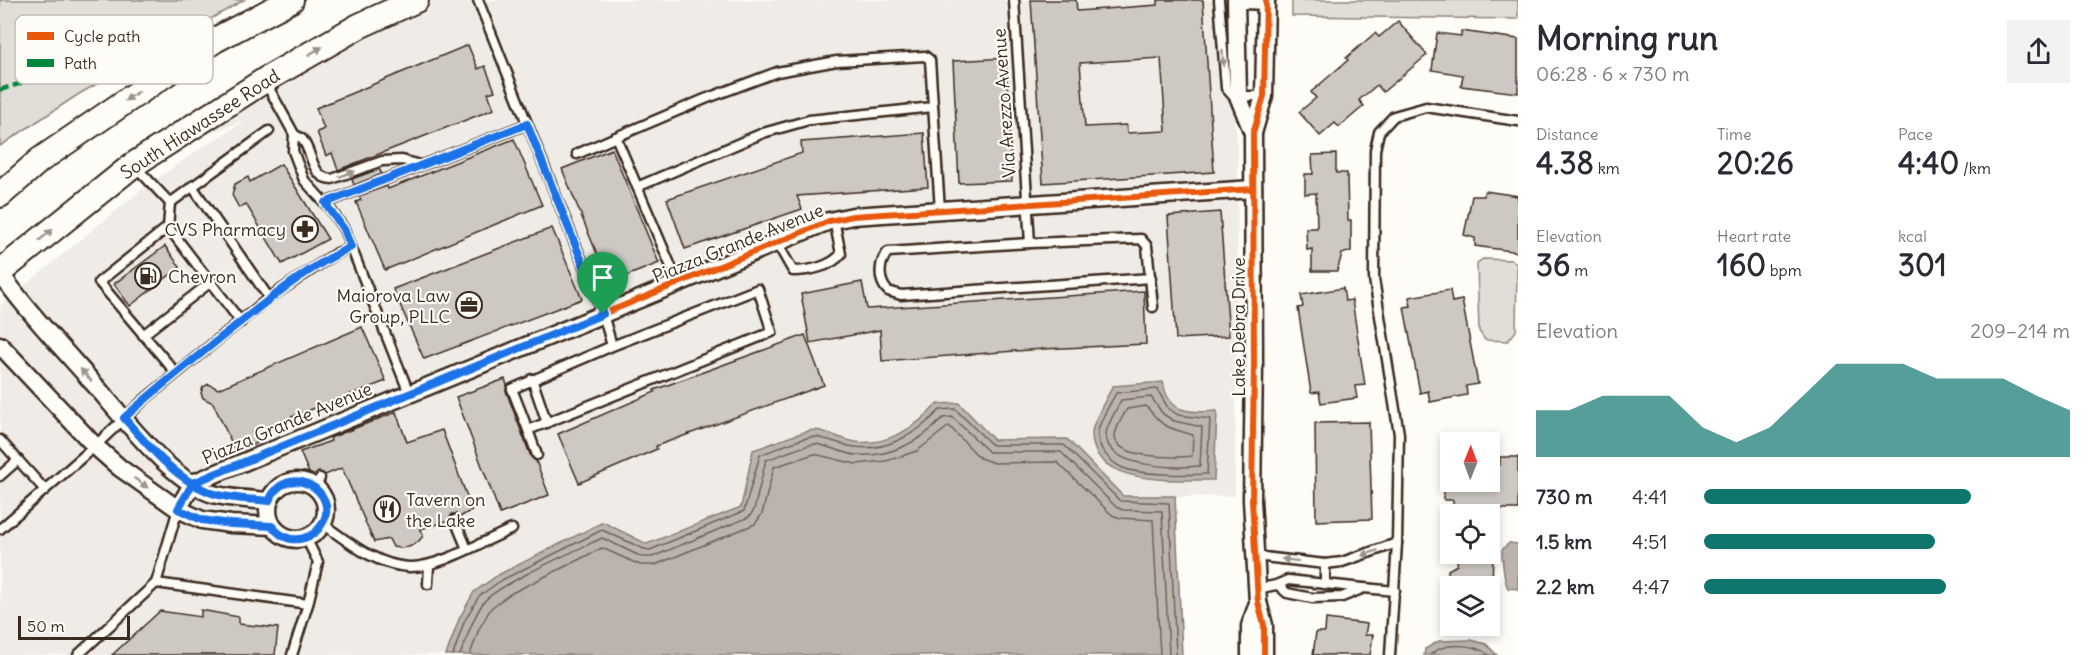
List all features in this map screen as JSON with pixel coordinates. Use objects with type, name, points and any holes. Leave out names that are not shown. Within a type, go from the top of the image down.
[{"type":"street","points":[[213,41],[291,0]]},
{"type":"street","name":"South Hiawassee Road","points":[[0,272],[133,165],[265,80],[359,26],[416,0]]},
{"type":"street","name":"Lake Debra Drive","points":[[1236,0],[1238,96],[1252,133]]},
{"type":"street","points":[[1244,0],[1266,0]]},
{"type":"street","name":"Lake Debra Drive","points":[[1264,655],[1264,625],[1258,595],[1252,500],[1252,133],[1264,96],[1266,0]]},
{"type":"street","points":[[0,195],[40,160],[151,84]]},
{"type":"street","name":"Piazza Grande Avenue","points":[[178,509],[193,483],[834,220],[853,216],[1253,189]]},
{"type":"street","points":[[0,272],[19,299],[156,454],[193,483],[209,492],[269,501]]},
{"type":"street","points":[[0,345],[95,446],[120,468],[178,509],[202,520],[272,526]]},
{"type":"street","points":[[225,469],[225,488],[233,497]]},
{"type":"street","points":[[300,481],[318,483],[325,502],[326,512],[323,524],[306,538],[287,538],[272,526],[267,512],[269,501],[274,491],[287,483],[300,481]]},
{"type":"street","name":"Lake Debra Drive","points":[[1250,655],[1250,626],[1258,595]]},
{"type":"lane","points":[[478,0],[603,314],[612,346]]},
{"type":"lane","name":"Via Arezzo Avenue","points":[[1014,0],[1030,243]]},
{"type":"lane","points":[[1219,0],[1225,86],[1230,94],[1264,96]]},
{"type":"lane","points":[[577,154],[705,99],[777,72],[837,61],[925,56],[930,60],[940,210]]},
{"type":"lane","points":[[265,80],[294,134],[302,140],[317,172],[327,179],[382,160],[393,159],[420,165]]},
{"type":"lane","points":[[637,187],[763,133],[809,120],[933,107]]},
{"type":"lane","points":[[1390,655],[1397,543],[1399,434],[1374,279],[1375,150],[1378,132],[1394,117],[1426,108],[1518,120]]},
{"type":"lane","points":[[325,203],[527,124]]},
{"type":"lane","points":[[241,322],[212,281],[168,227],[170,203],[269,131]]},
{"type":"lane","points":[[294,134],[293,151],[304,180],[344,229],[409,393]]},
{"type":"lane","points":[[616,137],[678,283]]},
{"type":"lane","points":[[133,165],[170,203]]},
{"type":"lane","points":[[192,186],[269,298]]},
{"type":"lane","points":[[777,243],[792,271],[803,271],[835,261],[841,254],[834,220]]},
{"type":"lane","points":[[168,227],[99,282],[176,373]]},
{"type":"lane","points":[[1151,278],[900,295],[888,291],[880,270],[888,252],[1141,239],[1147,246],[1151,278],[1153,307]]},
{"type":"lane","points":[[0,529],[176,373],[269,298],[335,254],[351,247]]},
{"type":"lane","points":[[143,335],[212,281]]},
{"type":"lane","points":[[528,430],[772,332],[758,289],[612,346],[512,389],[537,455]]},
{"type":"lane","points":[[532,379],[547,423]]},
{"type":"lane","points":[[0,440],[45,490]]},
{"type":"lane","points":[[0,476],[18,460]]},
{"type":"lane","points":[[78,655],[156,583],[178,509]]},
{"type":"lane","points":[[455,520],[467,549]]},
{"type":"lane","points":[[323,524],[351,544],[381,560],[407,567],[429,565],[512,529]]},
{"type":"lane","points":[[292,655],[318,562],[306,538]]},
{"type":"lane","points":[[1255,556],[1325,564],[1342,562],[1397,543]]},
{"type":"lane","points":[[1325,564],[1325,584]]},
{"type":"lane","points":[[428,584],[429,565]]},
{"type":"lane","points":[[1258,595],[1288,580],[1395,591]]},
{"type":"lane","points":[[156,583],[308,604]]},
{"type":"lane","points":[[1278,585],[1287,592],[1312,598],[1342,597],[1364,588]]},
{"type":"shaded area","points":[[0,0],[244,0],[213,18],[213,15],[15,15],[15,84],[97,84],[0,146]]},
{"type":"shaded area","points":[[434,0],[1227,0],[1226,16],[1238,157],[1235,496],[1173,497],[501,655],[0,655],[0,306],[146,186],[250,118],[175,147],[353,36]]},
{"type":"shaded area","points":[[1292,0],[1518,0],[1518,19],[1292,16]]},
{"type":"shaded area","points":[[1483,259],[1512,260],[1517,265],[1516,331],[1508,341],[1485,340],[1479,331],[1477,263]]},
{"type":"water","points":[[1163,382],[1166,393],[1175,406],[1189,411],[1217,411],[1214,480],[1139,477],[1120,472],[1105,463],[1095,450],[1093,427],[1113,386]]},
{"type":"water","points":[[959,403],[994,440],[1067,439],[1123,496],[1175,496],[1182,655],[446,655],[459,619],[474,592],[498,575],[603,522],[647,544],[741,507],[753,450],[815,430],[856,442],[879,441],[911,427],[937,404]]},
{"type":"water","points":[[1509,543],[1518,544],[1518,589],[1508,588],[1504,575],[1502,550]]},
{"type":"water","points":[[1471,640],[1486,644],[1497,655],[1424,655],[1425,649],[1439,641]]},
{"type":"building","points":[[1031,0],[1076,0],[1077,11],[1158,5],[1158,0],[1203,0],[1214,172],[1043,183]],"holes":[[[1161,58],[1166,131],[1127,133],[1126,125],[1085,127],[1080,63]]]},
{"type":"building","points":[[1398,21],[1427,55],[1383,92],[1377,85],[1359,100],[1364,106],[1339,127],[1335,123],[1320,136],[1299,112],[1316,98],[1311,92],[1375,33],[1379,37]]},
{"type":"building","points":[[1461,31],[1518,39],[1518,93],[1461,86],[1463,75],[1432,70],[1437,33],[1461,36]]},
{"type":"building","points":[[468,45],[478,69],[485,66],[495,91],[488,93],[494,109],[338,170],[332,153],[326,156],[317,132],[324,129],[316,108]]},
{"type":"building","points":[[1006,58],[1012,181],[959,183],[953,61]]},
{"type":"building","points":[[924,133],[928,187],[797,196],[802,209],[685,249],[667,199],[802,153],[801,142]]},
{"type":"building","points":[[514,139],[542,205],[385,270],[356,202],[361,200],[359,196],[387,186],[388,189]]},
{"type":"building","points":[[612,149],[659,263],[609,283],[562,169]]},
{"type":"building","points":[[1336,154],[1336,173],[1347,173],[1351,251],[1342,254],[1337,271],[1312,271],[1312,249],[1307,250],[1306,228],[1317,228],[1316,193],[1305,194],[1305,174],[1313,174],[1312,155]]},
{"type":"building","points":[[281,164],[328,239],[282,264],[246,204],[239,208],[232,195],[235,184],[248,177],[250,182]]},
{"type":"building","points":[[379,169],[382,174],[354,185],[352,179]]},
{"type":"building","points":[[1485,191],[1518,196],[1518,252],[1475,246],[1475,238],[1464,235],[1472,196],[1484,196]]},
{"type":"building","points":[[1220,212],[1229,336],[1176,339],[1168,216]]},
{"type":"building","points":[[552,228],[582,299],[424,359],[393,289]]},
{"type":"building","points":[[165,246],[180,267],[130,306],[114,284]]},
{"type":"building","points":[[862,282],[867,309],[1144,291],[1146,344],[882,361],[880,330],[810,343],[801,294]]},
{"type":"building","points":[[1343,288],[1345,301],[1352,300],[1365,385],[1355,386],[1357,398],[1321,403],[1319,392],[1311,393],[1298,308],[1303,307],[1301,295]]},
{"type":"building","points":[[1450,290],[1452,302],[1462,300],[1478,384],[1466,386],[1467,395],[1430,402],[1428,391],[1420,393],[1404,307],[1411,306],[1409,297]]},
{"type":"building","points":[[362,327],[386,381],[252,432],[257,443],[236,452],[213,403],[203,398],[201,393],[203,387],[209,384],[218,389]]},
{"type":"building","points":[[805,335],[824,385],[656,446],[657,449],[579,483],[558,434],[655,392],[654,390]]},
{"type":"building","points":[[505,379],[506,391],[531,457],[536,461],[549,495],[500,514],[456,397]]},
{"type":"building","points":[[396,412],[407,442],[442,430],[472,510],[460,517],[452,514],[449,521],[420,529],[423,536],[418,542],[409,547],[400,548],[393,547],[389,539],[374,542],[342,468],[325,475],[319,472],[312,480],[300,452]]},
{"type":"building","points":[[1369,422],[1372,519],[1316,521],[1315,423]]},
{"type":"building","points":[[1500,457],[1518,457],[1518,509],[1500,509],[1500,504],[1453,504],[1453,500],[1444,500],[1444,492],[1500,492]]},
{"type":"building","points":[[1493,564],[1492,576],[1448,576],[1448,570],[1457,565]]},
{"type":"building","points":[[201,610],[239,617],[239,624],[278,628],[275,655],[112,655],[160,611],[201,617]]},
{"type":"building","points":[[1326,619],[1367,624],[1365,635],[1373,635],[1370,655],[1313,655],[1316,632],[1325,632]]},
{"type":"marked path","points":[[0,90],[18,84]]},
{"type":"cycle path","points":[[1264,655],[1264,625],[1258,602],[1252,500],[1253,133],[1264,96],[1266,0]]},
{"type":"cycle path","points":[[178,509],[193,483],[829,221],[853,216],[1253,189]]},
{"type":"place","name":"CVS Pharmacy","points":[[305,229]]},
{"type":"place","name":"Chevron","points":[[148,276]]},
{"type":"place","name":"Maiorova Law Group, PLLC","points":[[469,305]]},
{"type":"place","name":"Tavern on the Lake","points":[[387,509]]},
{"type":"route","points":[[603,314],[193,483],[178,509],[202,520],[272,526],[287,538],[306,538],[323,524],[326,512],[321,493],[310,484],[300,481],[287,483],[274,491],[269,501],[209,492],[193,483],[181,475],[156,454],[124,418],[269,298],[335,254],[351,247],[344,229],[325,203],[527,124],[603,314]]}]
